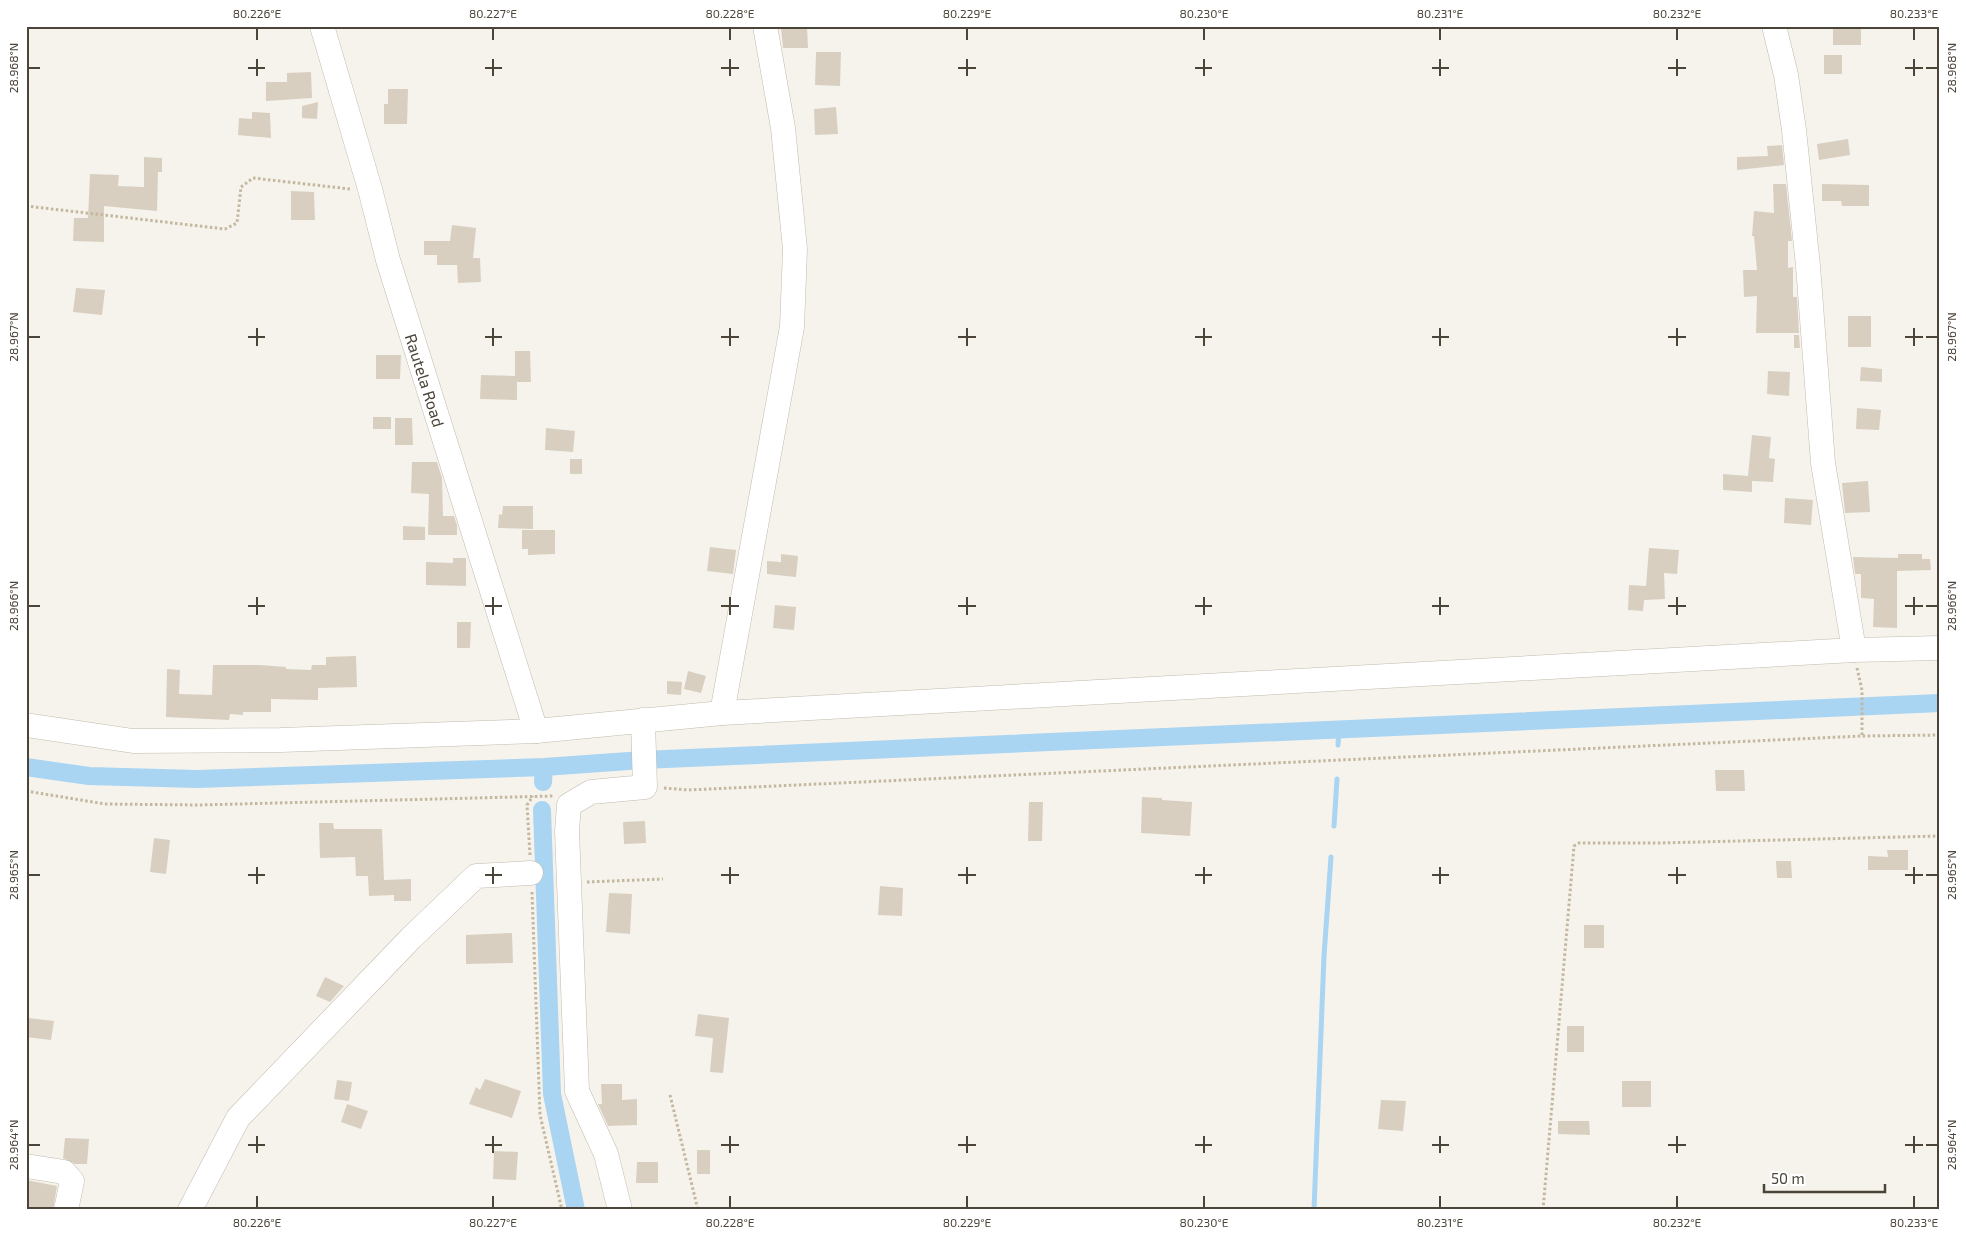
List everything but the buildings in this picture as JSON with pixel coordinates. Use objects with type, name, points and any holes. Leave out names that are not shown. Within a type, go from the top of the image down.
[{"type":"street","name":"Rautela Road","points":[[322,26],[370,189],[388,260],[536,731]]},
{"type":"street","points":[[722,713],[792,327],[795,249],[783,128],[765,26]]},
{"type":"street","points":[[1774,26],[1786,75],[1794,130],[1808,266],[1823,463],[1854,650]]},
{"type":"street","points":[[26,725],[133,741],[281,740],[536,731],[643,726],[722,713],[1854,650],[1940,648]]},
{"type":"street","points":[[620,1210],[606,1154],[577,1091],[567,831],[569,805],[591,792],[645,782],[643,726]]},
{"type":"street","points":[[190,1210],[238,1118],[411,938],[476,876],[531,873]]},
{"type":"street","points":[[26,1166],[64,1172],[72,1181],[66,1210]]},
{"type":"path","points":[[26,206],[226,229],[237,223],[241,187],[253,178],[359,190],[370,189]]},
{"type":"path","points":[[1862,690],[1862,736]]},
{"type":"path","points":[[645,782],[688,790],[1862,736],[1940,735]]},
{"type":"path","points":[[26,792],[105,804],[198,805],[554,796],[569,805]]},
{"type":"path","points":[[533,796],[527,804],[535,937],[540,1116],[562,1210]]},
{"type":"path","points":[[1543,1210],[1574,846],[1579,842],[1940,836]]},
{"type":"path","points":[[569,883],[663,879]]},
{"type":"path","points":[[670,1095],[698,1210]]},
{"type":"waterway","points":[[26,767],[89,776],[197,779],[544,767],[643,760],[1940,703]]},
{"type":"waterway","points":[[1338,745],[1339,729]]},
{"type":"waterway","points":[[543,782],[544,767]]},
{"type":"waterway","points":[[1334,826],[1337,779]]},
{"type":"waterway","points":[[542,810],[552,1094],[576,1210]]},
{"type":"waterway","points":[[1314,1210],[1324,956],[1331,857]]}]
